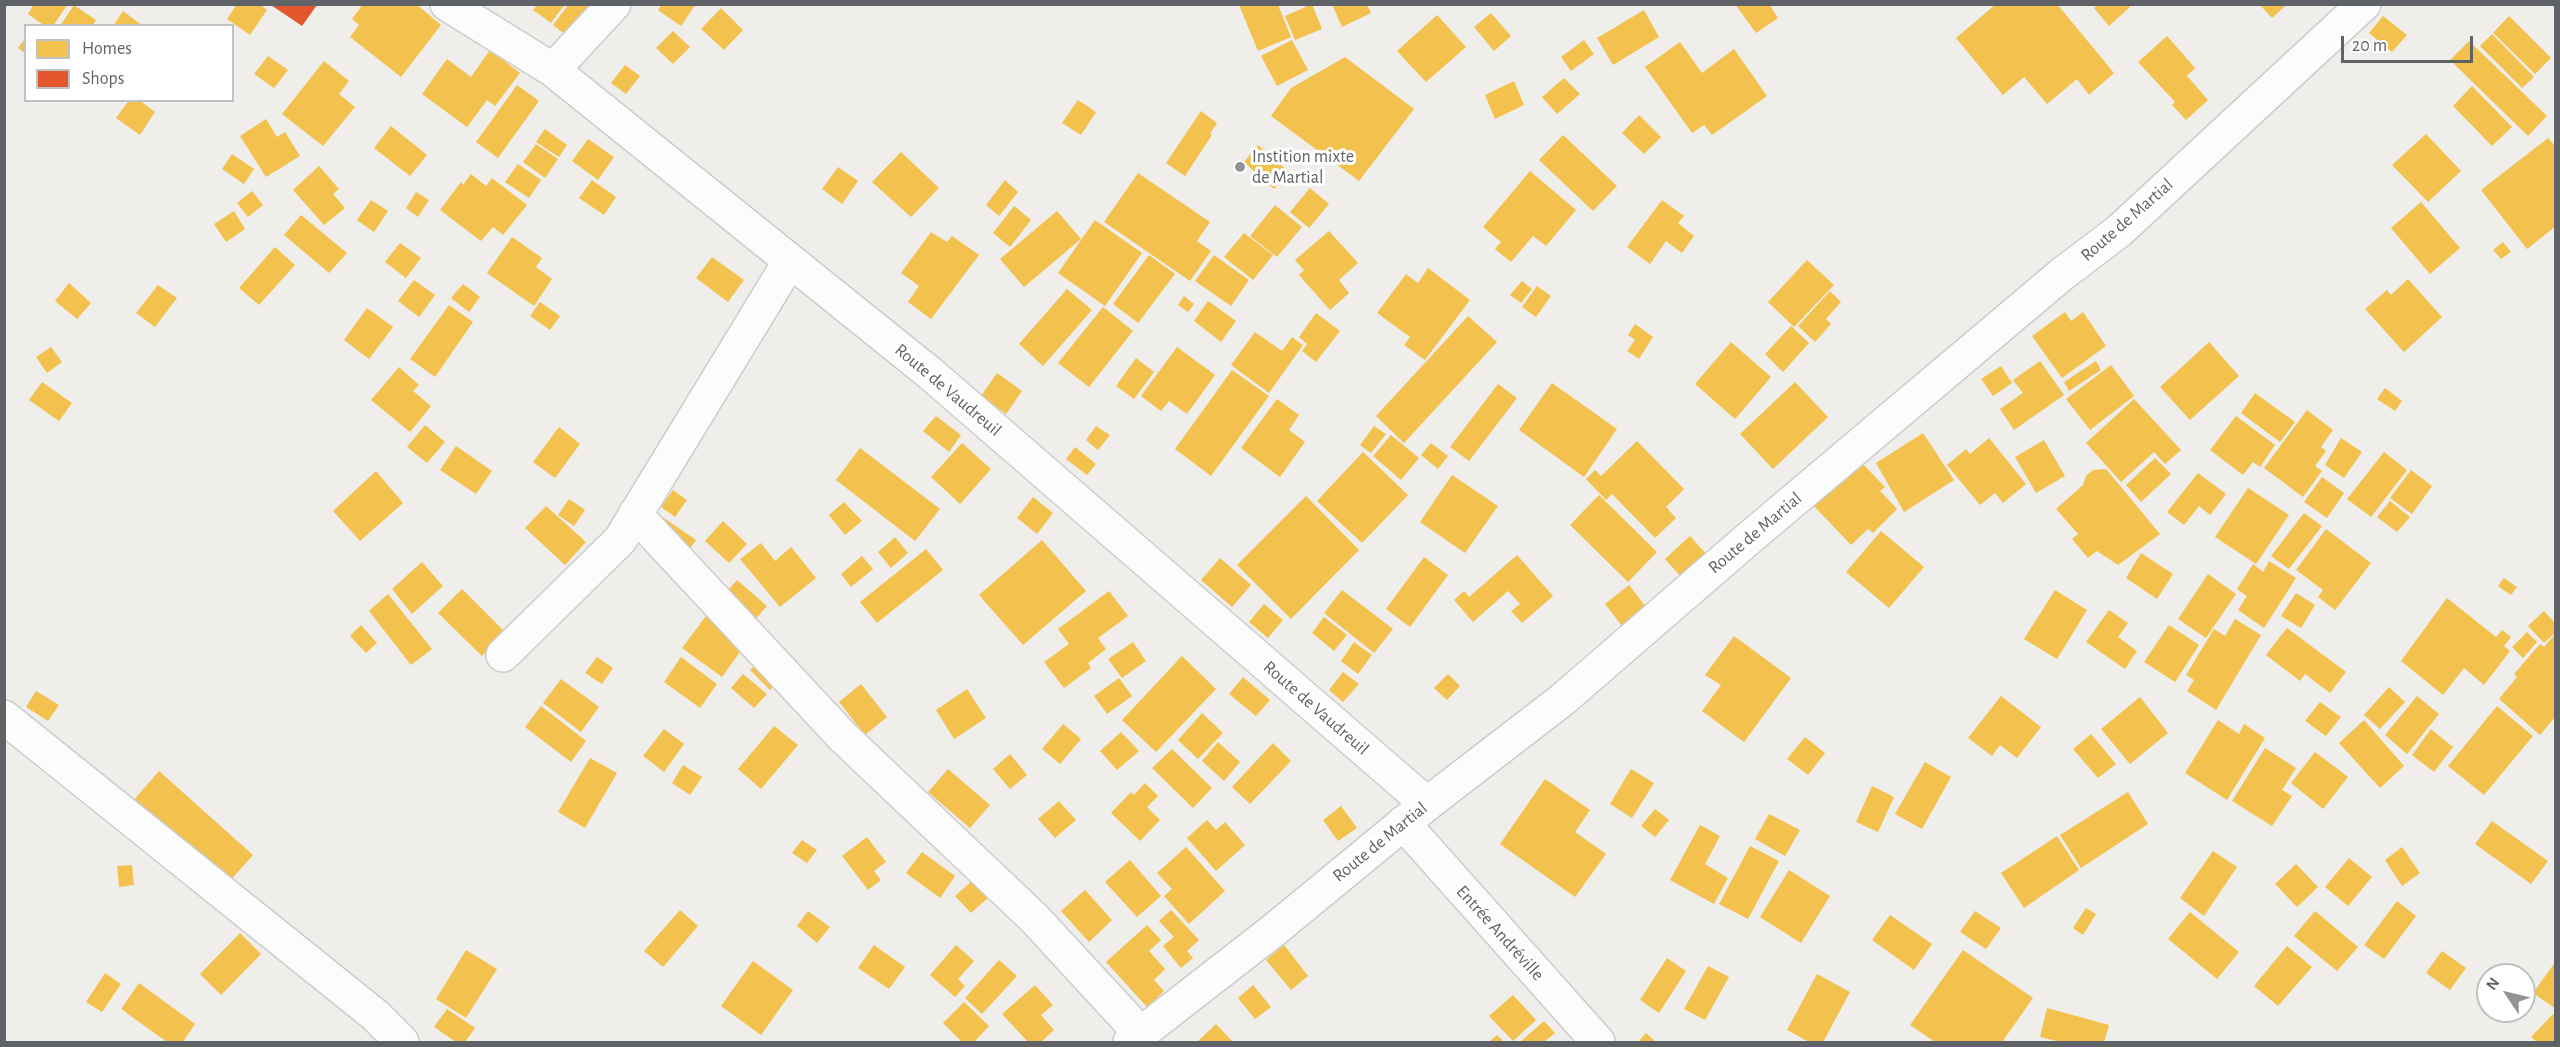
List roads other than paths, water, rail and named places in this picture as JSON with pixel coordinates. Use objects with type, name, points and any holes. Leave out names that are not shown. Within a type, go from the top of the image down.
[{"type":"street","name":"Route de Vaudreuil","points":[[447,4],[553,70],[931,374],[1415,814]]},
{"type":"street","points":[[553,70],[614,4]]},
{"type":"street","name":"Route de Martial","points":[[1136,1038],[1274,930],[1415,814],[1562,700],[2061,275],[2119,231],[2364,4]]},
{"type":"street","points":[[503,655],[620,540],[790,261]]},
{"type":"street","points":[[635,514],[843,736],[1034,918],[1136,1038]]},
{"type":"street","points":[[4,717],[375,1015],[402,1042]]},
{"type":"street","name":"Entrée Andréville","points":[[1415,814],[1598,1042]]},
{"type":"place","name":"Instition mixte de Martial","points":[[1240,167]]}]
